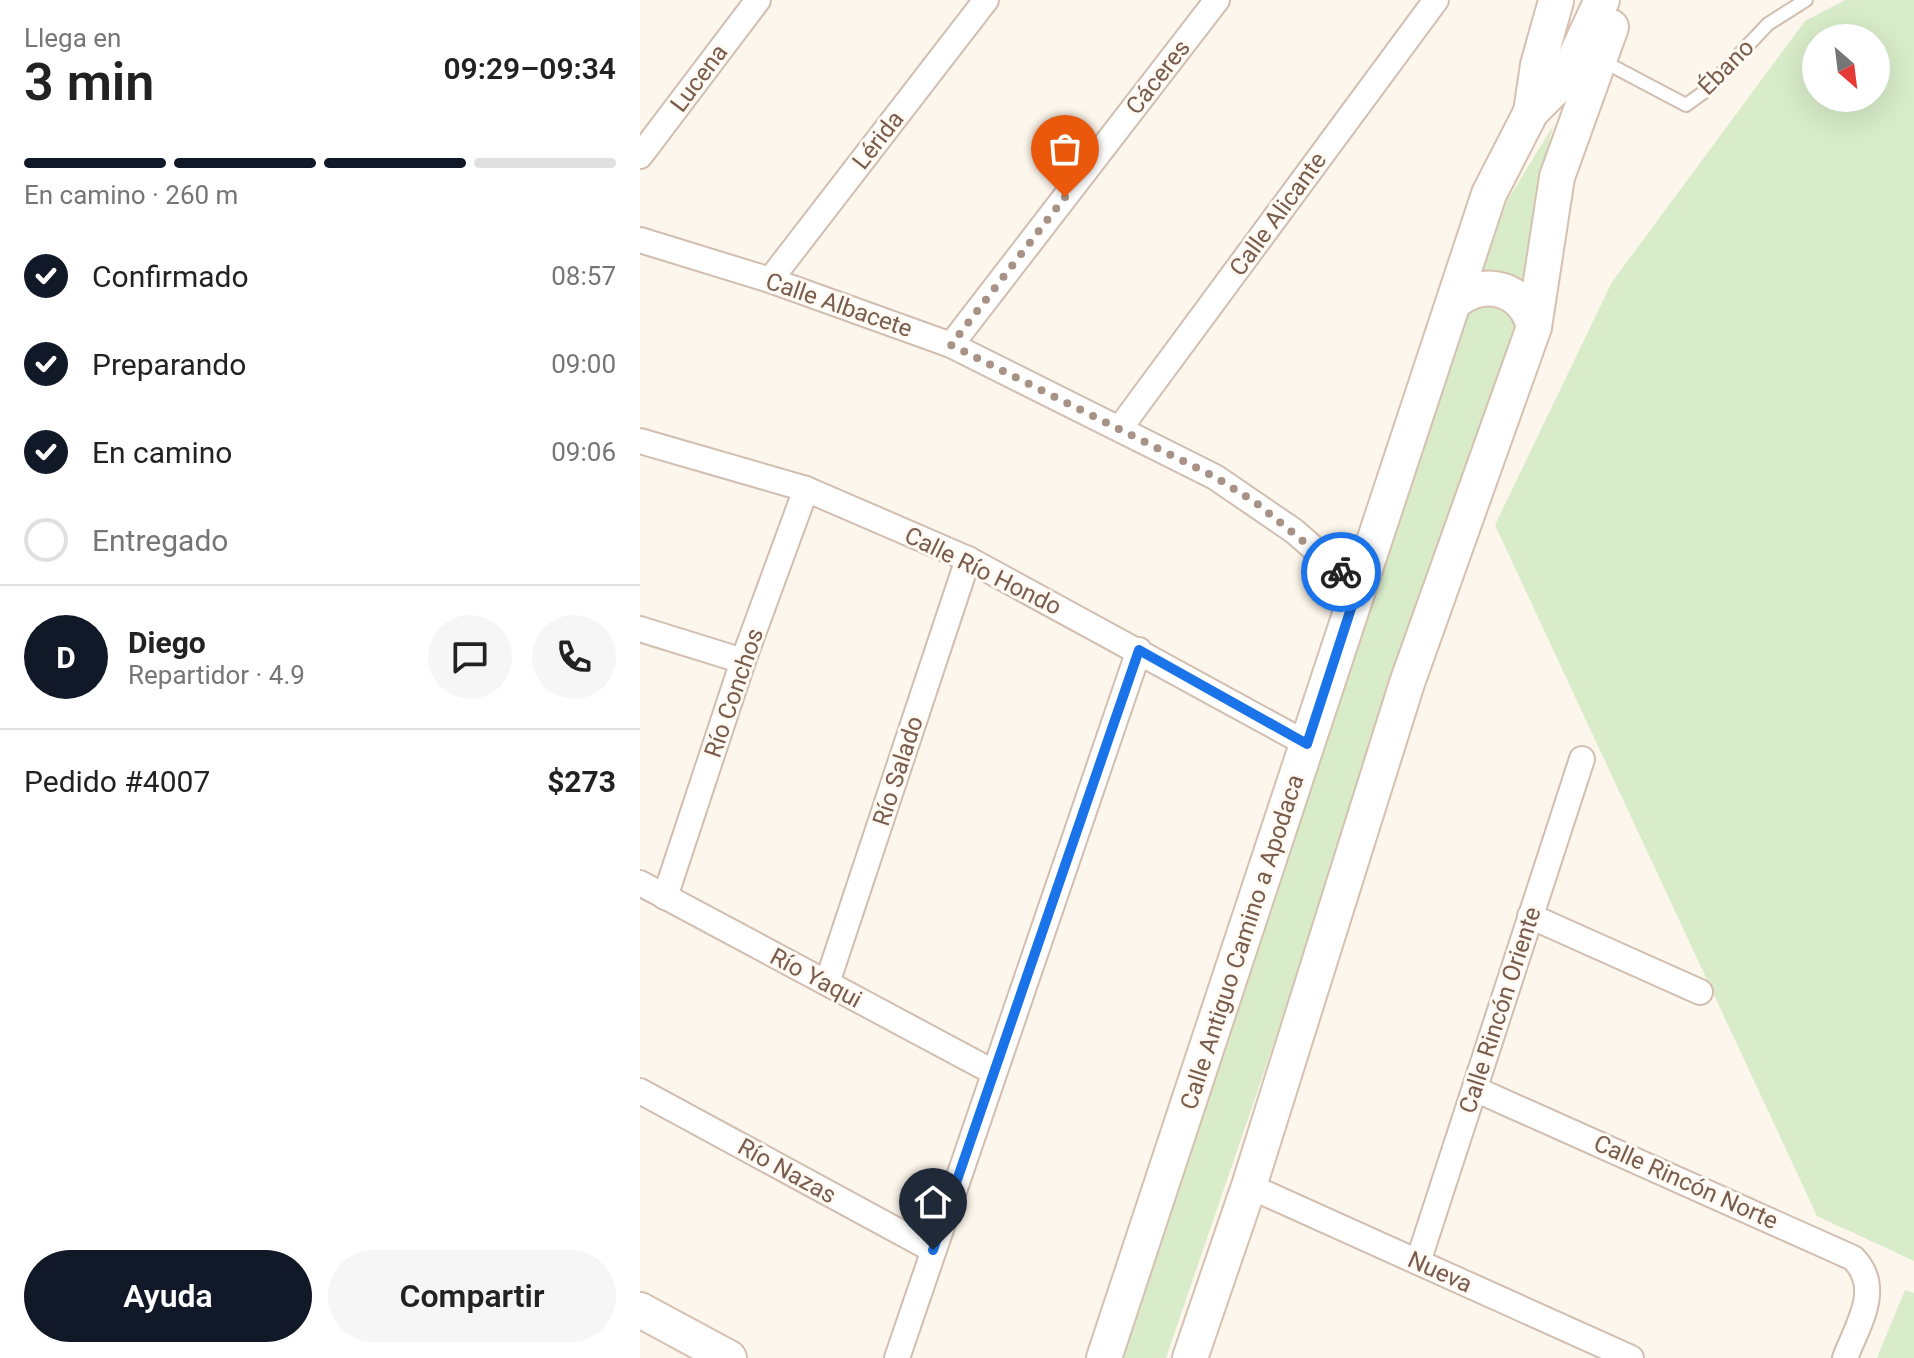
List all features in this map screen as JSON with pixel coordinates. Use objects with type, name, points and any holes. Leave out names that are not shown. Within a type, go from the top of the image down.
[{"type":"street","name":"Lucena","points":[[640,156],[758,0]]},
{"type":"street","name":"Lérida","points":[[770,280],[986,0]]},
{"type":"street","name":"Cáceres","points":[[951,345],[1217,0]]},
{"type":"street","name":"Calle Alicante","points":[[1120,428],[1436,0]]},
{"type":"street","points":[[1190,1358],[1249,1186],[1407,683],[1534,327],[1557,177],[1602,24],[1555,0],[1538,65],[1531,112]]},
{"type":"street","name":"Calle Antiguo Camino a Apodaca","points":[[1104,1358],[1489,194],[1531,112],[1566,77],[1602,24]]},
{"type":"street","name":"Calle Albacete","points":[[640,240],[770,280],[951,345],[1120,428],[1255,502],[1358,587]]},
{"type":"street","points":[[1454,302],[1476,288],[1503,289],[1523,303],[1534,327]]},
{"type":"street","name":"Calle Río Hondo","points":[[640,441],[806,489],[968,559],[1307,744]]},
{"type":"street","name":"Río Conchos","points":[[665,897],[743,661],[806,489]]},
{"type":"street","name":"Río Salado","points":[[827,983],[968,559]]},
{"type":"street","points":[[640,629],[743,661]]},
{"type":"street","points":[[897,1358],[1139,650]]},
{"type":"street","name":"Calle Rincón Oriente","points":[[1418,1262],[1582,759]]},
{"type":"street","name":"Río Yaqui","points":[[640,883],[993,1072]]},
{"type":"street","points":[[1530,916],[1700,992]]},
{"type":"street","name":"Calle Rincón Norte","points":[[1475,1089],[1834,1247],[1862,1267],[1867,1278],[1868,1299],[1845,1358]]},
{"type":"street","name":"Río Nazas","points":[[640,1091],[933,1250]]},
{"type":"street","name":"Nueva","points":[[1249,1186],[1631,1358]]},
{"type":"street","points":[[640,1310],[729,1358]]},
{"type":"lane","name":"Ébano","points":[[1602,24],[1686,105],[1704,92],[1768,24],[1806,0]]},
{"type":"green space","points":[[1845,0],[1914,0],[1914,1261],[1817,1216],[1495,525],[1612,282],[1802,25],[1802,112],[1890,112],[1890,24],[1803,24]]},
{"type":"green space","points":[[1553,126],[1541,176],[1531,293],[1166,1358],[1116,1358],[1485,262],[1507,201]]},
{"type":"green space","points":[[1905,1290],[1914,1293],[1914,1358],[1877,1358]]},
{"type":"way so far","points":[[1065,197],[951,345],[1215,477],[1294,531],[1341,572]]},
{"type":"route","points":[[933,1250],[1139,650],[1307,744],[1358,587],[1341,572]]}]
